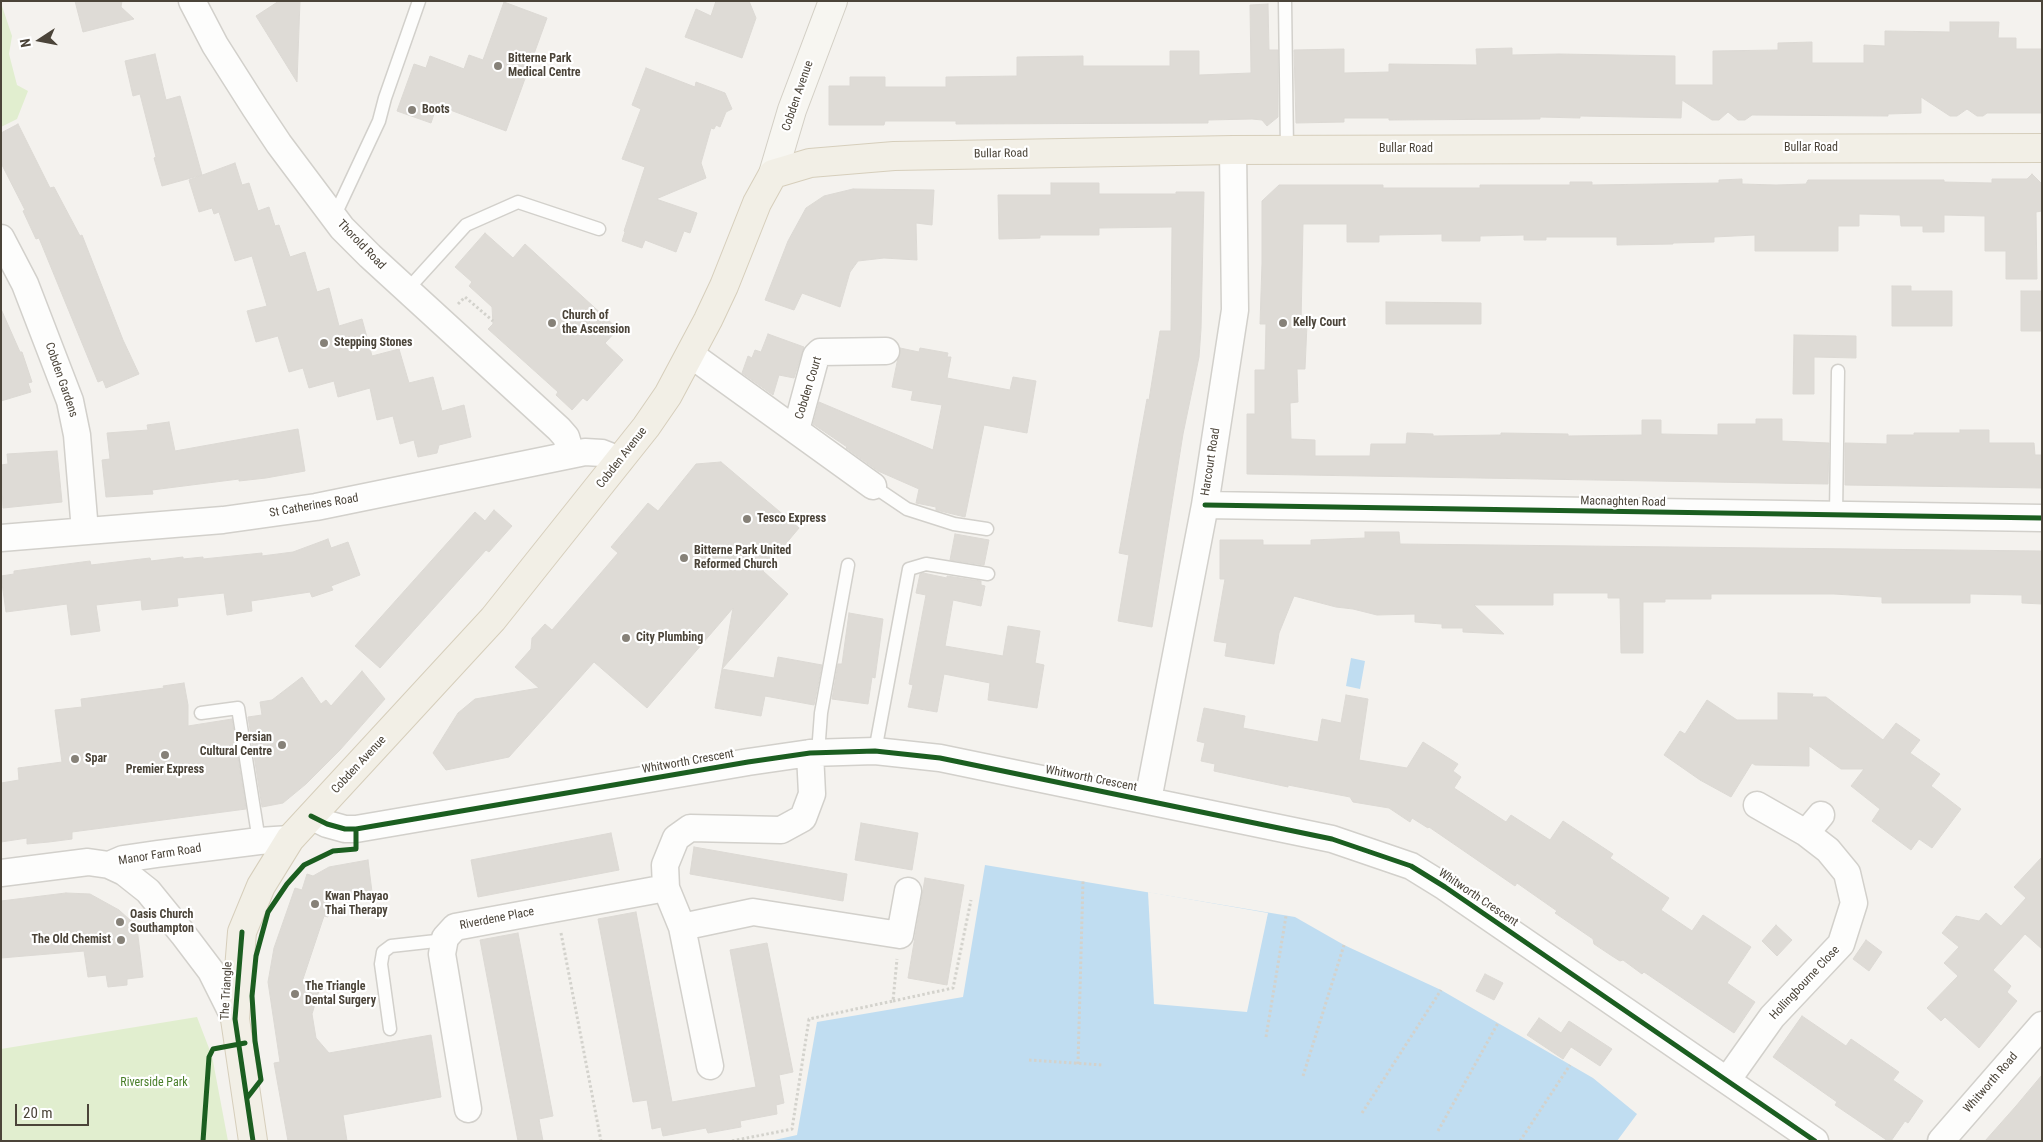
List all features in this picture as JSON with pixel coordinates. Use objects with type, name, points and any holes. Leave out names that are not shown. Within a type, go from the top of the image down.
[{"type":"main road","name":"Bullar Road","points":[[773,174],[810,163],[894,156],[1233,150],[2042,148]]},
{"type":"main road","name":"Cobden Avenue","points":[[290,840],[492,619],[620,460],[668,395],[724,286],[757,203],[773,174]]},
{"type":"main road","name":"The Triangle","points":[[254,1141],[235,1019],[242,932],[261,886],[290,840]]},
{"type":"street","name":"Thorold Road","points":[[192,1],[215,44],[279,144],[354,242],[559,429],[566,437],[571,454]]},
{"type":"street","name":"Cobden Avenue","points":[[773,174],[792,110],[833,1]]},
{"type":"street","name":"Harcourt Road","points":[[1148,800],[1205,504],[1235,310],[1233,150]]},
{"type":"street","name":"Cobden Gardens","points":[[1,238],[24,284],[70,401],[77,436],[85,531]]},
{"type":"street","name":"Cobden Court","points":[[796,430],[816,356],[820,352],[886,351]]},
{"type":"street","name":"Cobden Court","points":[[690,354],[873,486]]},
{"type":"street","name":"St Catherines Road","points":[[1,538],[223,520],[316,508],[585,452],[602,453],[620,460]]},
{"type":"street","name":"Macnaghten Road","points":[[1205,504],[2042,518]]},
{"type":"street","name":"Whitworth Crescent","points":[[311,816],[327,824],[356,829],[748,762],[814,753],[875,751],[940,758],[1057,784],[1148,800],[1332,839],[1411,866],[1815,1141]]},
{"type":"street","points":[[710,1066],[682,926],[666,888],[665,865],[676,838],[690,828],[781,830],[803,818],[812,794],[814,753]]},
{"type":"street","name":"Hollingbourne Close","points":[[1728,1080],[1772,1017],[1842,944],[1854,903],[1847,873],[1828,850],[1813,824],[1757,805]]},
{"type":"street","name":"Manor Farm Road","points":[[1,873],[88,862],[109,864],[140,856],[259,841],[290,840]]},
{"type":"street","name":"The Triangle","points":[[109,864],[124,872],[148,891],[183,934],[211,971],[235,1019]]},
{"type":"street","name":"Riverdene Place","points":[[468,1109],[442,954],[445,940],[454,927],[666,888]]},
{"type":"street","points":[[682,926],[753,912],[900,935],[908,891]]},
{"type":"street","name":"Whitworth Road","points":[[1941,1141],[2042,1025]]},
{"type":"lane","points":[[334,216],[379,121],[385,98],[419,1]]},
{"type":"lane","points":[[1285,1],[1287,150]]},
{"type":"lane","points":[[407,290],[466,225],[518,202],[599,230]]},
{"type":"lane","points":[[1836,515],[1838,371]]},
{"type":"lane","points":[[873,486],[906,509],[954,524],[987,529]]},
{"type":"lane","points":[[875,751],[909,569],[926,564],[988,574]]},
{"type":"lane","points":[[814,753],[848,565]]},
{"type":"lane","points":[[201,713],[238,708],[259,841]]},
{"type":"lane","points":[[390,1029],[382,964],[383,952],[391,946],[445,940]]},
{"type":"path","points":[[1078,1064],[1083,882]]},
{"type":"path","points":[[732,1141],[792,1129],[809,1019],[954,988],[971,900]]},
{"type":"path","points":[[557,908],[601,1141]]},
{"type":"path","points":[[1266,1037],[1286,916]]},
{"type":"path","points":[[893,1001],[900,935]]},
{"type":"path","points":[[1303,1076],[1344,945]]},
{"type":"path","points":[[1362,1113],[1440,990]]},
{"type":"path","points":[[1438,1130],[1498,1023]]},
{"type":"path","points":[[1029,1060],[1103,1064]]},
{"type":"path","points":[[1520,1141],[1570,1065]]},
{"type":"green space","points":[[1,3],[12,36],[9,54],[17,85],[28,91],[17,119],[1,127]]},
{"type":"green space","name":"Riverside Park","points":[[197,1017],[212,1056],[228,1141],[1,1141],[1,1049]]},
{"type":"water","points":[[1351,658],[1365,661],[1360,689],[1346,686]]},
{"type":"water","points":[[985,865],[1295,917],[1344,945],[1441,990],[1593,1078],[1637,1114],[1617,1141],[770,1141],[797,1135],[817,1022],[963,997]]},
{"type":"pier","points":[[1148,892],[1268,913],[1247,1012],[1154,1004]]},
{"type":"building","points":[[75,1],[122,1],[121,7],[134,19],[83,32]]},
{"type":"building","points":[[279,1],[300,1],[297,82],[256,16]]},
{"type":"building","points":[[716,1],[749,1],[756,18],[742,58],[685,37],[696,9],[711,16]]},
{"type":"building","name":"Bitterne Park Medical Centre","points":[[504,2],[547,18],[506,131],[437,105],[431,123],[397,111],[414,64],[426,68],[430,56],[464,69],[469,55],[483,60]]},
{"type":"building","points":[[1268,4],[1269,50],[1278,50],[1278,117],[1267,126],[1262,120],[1252,119],[1208,120],[1208,123],[956,124],[956,121],[885,121],[884,125],[829,125],[829,86],[850,86],[850,77],[885,77],[885,87],[946,87],[946,77],[1017,76],[1017,57],[1083,56],[1083,66],[1170,66],[1170,51],[1199,51],[1199,75],[1251,73],[1250,5]]},
{"type":"building","points":[[1950,22],[1999,22],[1998,38],[2016,38],[2016,49],[2042,49],[2042,113],[1987,113],[1983,116],[1977,116],[1967,109],[1957,116],[1950,116],[1921,97],[1921,113],[1888,114],[1888,116],[1752,115],[1745,120],[1738,120],[1728,112],[1719,120],[1712,120],[1682,100],[1681,118],[1580,116],[1580,118],[1540,117],[1540,119],[1389,120],[1389,118],[1344,118],[1344,122],[1296,123],[1294,50],[1344,49],[1344,73],[1389,72],[1389,64],[1477,65],[1476,49],[1512,48],[1512,55],[1675,56],[1675,85],[1713,85],[1713,51],[1778,50],[1778,43],[1812,42],[1812,63],[1864,63],[1864,45],[1885,46],[1885,31],[1950,32]]},
{"type":"building","points":[[155,54],[166,100],[180,96],[202,175],[162,186],[140,94],[133,96],[125,61]]},
{"type":"building","points":[[646,68],[695,87],[696,82],[725,93],[732,109],[726,112],[720,127],[716,125],[714,129],[711,128],[701,163],[706,178],[656,199],[697,213],[690,233],[684,231],[676,252],[645,240],[642,248],[622,241],[645,167],[622,159],[641,109],[632,105]]},
{"type":"building","points":[[18,124],[50,188],[54,187],[80,236],[82,235],[123,340],[139,374],[106,388],[103,380],[98,382],[39,238],[36,239],[23,211],[25,210],[1,163],[1,133]]},
{"type":"building","points":[[235,163],[242,185],[249,183],[258,211],[269,207],[275,226],[279,225],[290,257],[305,252],[317,292],[329,288],[339,326],[362,319],[372,356],[399,349],[409,383],[433,377],[442,411],[464,405],[471,437],[439,445],[437,453],[418,457],[414,440],[400,444],[393,416],[377,420],[370,388],[338,397],[334,381],[309,388],[303,368],[289,372],[278,336],[256,342],[247,311],[267,306],[252,256],[235,261],[219,212],[214,214],[212,208],[199,212],[189,180]]},
{"type":"building","points":[[2032,174],[2042,184],[2042,211],[2036,212],[2037,279],[2006,279],[2006,251],[1985,251],[1985,216],[1944,215],[1944,232],[1923,232],[1923,226],[1901,226],[1900,215],[1859,214],[1859,226],[1838,226],[1838,251],[1755,251],[1755,235],[1714,237],[1714,242],[1617,245],[1617,237],[1546,237],[1546,240],[1524,240],[1524,235],[1480,236],[1480,241],[1442,241],[1442,234],[1379,235],[1379,242],[1347,242],[1347,224],[1303,224],[1301,323],[1307,324],[1305,369],[1297,369],[1298,402],[1290,403],[1291,439],[1315,440],[1315,456],[1370,456],[1371,444],[1406,444],[1407,433],[1433,434],[1433,436],[1501,435],[1501,433],[1568,434],[1568,436],[1642,435],[1642,420],[1661,420],[1661,434],[1718,435],[1718,424],[1756,424],[1756,419],[1782,419],[1782,441],[1829,443],[1828,484],[1247,474],[1247,414],[1255,414],[1255,370],[1265,370],[1266,324],[1260,324],[1262,201],[1279,185],[1383,185],[1383,188],[1480,188],[1480,185],[1570,185],[1570,182],[1592,182],[1592,185],[1719,183],[1719,180],[1742,179],[1742,184],[1776,185],[1806,184],[1808,180],[1944,180],[1944,182],[1992,183],[1992,179],[2027,179]]},
{"type":"building","points":[[1051,183],[1099,183],[1099,194],[1204,192],[1199,357],[1183,434],[1152,627],[1118,621],[1129,555],[1119,553],[1147,399],[1149,400],[1160,331],[1171,331],[1172,227],[1099,228],[1099,235],[1040,235],[1040,238],[999,239],[998,195],[1051,195]]},
{"type":"building","points":[[853,189],[934,190],[932,225],[916,223],[917,260],[884,258],[858,261],[850,272],[840,307],[802,293],[794,310],[765,300],[788,241],[806,208],[824,196]]},
{"type":"building","name":"Church of the Ascension","points":[[485,233],[513,258],[525,244],[618,329],[605,343],[623,360],[587,401],[583,398],[572,410],[556,395],[558,392],[488,329],[493,324],[492,307],[469,286],[472,282],[455,267]]},
{"type":"building","points":[[1892,286],[1911,286],[1911,291],[1952,291],[1952,326],[1892,326]]},
{"type":"building","points":[[2021,291],[2042,291],[2042,331],[2021,331]]},
{"type":"building","points":[[1386,302],[1481,303],[1481,324],[1386,324]]},
{"type":"building","points":[[1,309],[20,352],[22,352],[32,382],[28,383],[31,392],[1,401]]},
{"type":"building","points":[[768,334],[804,347],[794,378],[779,375],[773,395],[742,373],[748,356],[752,358],[755,350],[761,352]]},
{"type":"building","points":[[1794,335],[1856,336],[1856,358],[1814,357],[1814,394],[1793,394]]},
{"type":"building","points":[[900,348],[919,352],[920,348],[948,353],[947,357],[951,357],[947,378],[1010,390],[1013,377],[1036,381],[1027,433],[984,425],[965,517],[936,510],[936,507],[916,503],[919,489],[878,471],[813,424],[819,402],[933,450],[942,405],[911,400],[913,391],[892,387]]},
{"type":"building","points":[[169,422],[175,451],[298,429],[305,471],[266,478],[239,481],[239,479],[152,490],[153,494],[106,497],[102,460],[110,459],[107,433],[148,430],[147,425]]},
{"type":"building","points":[[1960,430],[1989,430],[1989,443],[2034,443],[2035,455],[2042,455],[2042,488],[1845,485],[1845,443],[1887,444],[1887,435],[1960,433]]},
{"type":"building","points":[[57,451],[62,502],[3,508],[1,465],[8,464],[7,454]]},
{"type":"building","points":[[721,462],[799,528],[763,571],[788,594],[722,669],[733,608],[647,708],[594,662],[509,757],[446,770],[433,753],[458,713],[475,699],[539,688],[515,667],[531,649],[532,638],[545,624],[552,630],[618,553],[611,547],[648,503],[658,511],[696,464]]},
{"type":"building","points":[[494,510],[512,526],[489,552],[486,550],[380,668],[355,646],[475,512],[485,521]]},
{"type":"building","points":[[1365,532],[1399,532],[1400,544],[2042,551],[2042,604],[2022,603],[2022,595],[1970,594],[1970,603],[1882,603],[1882,597],[1834,594],[1711,594],[1711,599],[1665,599],[1665,602],[1643,602],[1643,653],[1621,653],[1620,598],[1608,598],[1608,593],[1553,593],[1553,605],[1474,605],[1504,634],[1463,632],[1463,628],[1442,628],[1442,624],[1415,622],[1415,614],[1377,615],[1294,596],[1279,633],[1274,664],[1225,656],[1227,643],[1214,641],[1225,579],[1220,579],[1220,540],[1263,540],[1263,545],[1311,545],[1311,540],[1365,538]]},
{"type":"building","points":[[955,534],[989,540],[984,565],[950,560]]},
{"type":"building","points":[[328,539],[331,548],[348,542],[360,575],[331,586],[333,590],[312,597],[310,592],[251,601],[252,611],[227,615],[224,593],[177,598],[178,606],[142,610],[141,600],[96,605],[100,631],[71,635],[67,604],[6,612],[1,576],[14,574],[14,571],[90,561],[91,565],[150,558],[151,561],[183,557],[183,559],[203,557],[203,559],[262,553],[262,556],[293,552]]},
{"type":"building","points":[[920,574],[947,578],[947,576],[981,581],[981,585],[985,586],[981,606],[953,600],[945,646],[1003,656],[1008,626],[1040,631],[1035,663],[1044,665],[1037,708],[988,700],[990,683],[944,674],[937,712],[908,707],[913,685],[909,684],[926,595],[916,593]]},
{"type":"building","points":[[849,613],[883,619],[875,678],[872,677],[868,704],[832,699],[838,664],[842,664]]},
{"type":"building","points":[[778,657],[822,665],[814,705],[765,696],[761,716],[715,708],[722,669],[774,678]]},
{"type":"building","points":[[362,671],[385,699],[340,750],[306,784],[283,803],[262,807],[248,717],[262,715],[260,702],[272,700],[302,677],[321,704],[326,700],[331,706]]},
{"type":"building","points":[[184,683],[188,705],[188,726],[232,719],[246,809],[72,832],[72,839],[27,844],[27,838],[1,842],[1,783],[19,780],[18,768],[62,762],[55,710],[82,707],[81,699],[164,688],[163,686]]},
{"type":"building","points":[[1778,693],[1813,694],[1812,697],[1826,697],[1883,740],[1896,723],[1920,740],[1910,753],[1940,774],[1931,786],[1961,809],[1932,848],[1919,839],[1911,850],[1872,821],[1880,809],[1851,786],[1864,769],[1841,769],[1809,746],[1809,766],[1755,765],[1752,763],[1731,797],[1700,780],[1664,755],[1680,731],[1685,734],[1707,700],[1737,720],[1778,720]]},
{"type":"building","points":[[1346,695],[1368,699],[1359,760],[1407,768],[1423,742],[1458,764],[1453,771],[1461,777],[1454,788],[1506,822],[1511,815],[1550,840],[1563,821],[1613,854],[1610,858],[1669,898],[1661,910],[1692,931],[1703,915],[1751,947],[1727,983],[1755,1002],[1734,1033],[1644,972],[1642,974],[1623,960],[1620,961],[1594,944],[1593,939],[1555,913],[1557,911],[1517,883],[1515,886],[1429,827],[1412,818],[1410,822],[1389,808],[1353,802],[1350,797],[1288,785],[1288,787],[1214,771],[1215,764],[1201,761],[1205,743],[1197,741],[1204,708],[1245,716],[1243,728],[1318,742],[1322,719],[1341,723]]},
{"type":"building","points":[[861,823],[918,833],[912,870],[855,860]]},
{"type":"building","points":[[611,833],[619,870],[478,897],[471,860]]},
{"type":"building","points":[[694,847],[847,874],[843,901],[690,874]]},
{"type":"building","points":[[2042,857],[2042,949],[2025,934],[1993,970],[2011,986],[2007,992],[2017,1001],[1979,1048],[1945,1017],[1941,1021],[1927,1008],[1958,976],[1944,963],[1959,947],[1942,933],[1956,916],[1979,921],[1986,913],[2001,926],[2026,898],[2014,887]]},
{"type":"building","points":[[368,860],[372,892],[334,899],[328,917],[324,916],[302,982],[320,988],[312,1014],[316,1038],[329,1053],[431,1035],[441,1097],[343,1115],[347,1141],[288,1141],[274,1063],[280,1062],[268,982],[274,948],[295,888],[302,890],[307,874],[313,876],[329,867]]},
{"type":"building","points":[[925,878],[964,885],[947,985],[908,978]]},
{"type":"building","points":[[66,893],[90,894],[119,910],[131,921],[137,928],[143,977],[127,979],[127,985],[108,987],[106,975],[88,977],[84,951],[1,958],[1,901]]},
{"type":"building","points":[[636,912],[672,1102],[756,1087],[730,950],[767,943],[793,1072],[779,1075],[784,1103],[776,1105],[777,1114],[740,1121],[741,1127],[708,1133],[706,1128],[663,1136],[661,1127],[652,1129],[647,1100],[633,1102],[598,919]]},
{"type":"building","points":[[1776,925],[1792,940],[1777,956],[1762,941]]},
{"type":"building","points":[[518,933],[553,1116],[539,1119],[543,1141],[518,1141],[480,940]]},
{"type":"building","points":[[1866,940],[1882,952],[1869,971],[1853,959]]},
{"type":"building","points":[[1485,974],[1503,983],[1494,1000],[1476,991]]},
{"type":"building","points":[[1802,1016],[1846,1046],[1851,1039],[1899,1072],[1893,1080],[1923,1101],[1908,1123],[1905,1121],[1891,1141],[1888,1141],[1835,1105],[1837,1102],[1773,1057]]},
{"type":"building","points":[[1539,1018],[1561,1033],[1569,1021],[1612,1049],[1600,1066],[1571,1047],[1563,1059],[1527,1035]]},
{"type":"building","points":[[2042,1075],[2042,1141],[1985,1141],[2016,1106]]},
{"type":"cycle path","points":[[1205,505],[2042,518]]},
{"type":"cycle path","points":[[311,816],[327,824],[345,829],[356,829],[748,762],[810,753],[875,751],[940,758],[1332,839],[1411,866],[1445,887],[1815,1141]]},
{"type":"cycle path","points":[[247,1098],[261,1080],[255,1041],[252,996],[256,956],[268,912],[287,884],[304,865],[333,851],[356,849],[356,829]]},
{"type":"cycle path","points":[[242,932],[235,1019],[253,1141]]},
{"type":"cycle path","points":[[203,1141],[209,1057],[213,1049],[245,1043]]},
{"type":"place","name":"Bitterne Park Medical Centre","points":[[498,66]]},
{"type":"place","name":"Boots","points":[[412,110]]},
{"type":"place","name":"Church of the Ascension","points":[[552,323]]},
{"type":"place","name":"Kelly Court","points":[[1283,323]]},
{"type":"place","name":"Stepping Stones","points":[[324,343]]},
{"type":"place","name":"Tesco Express","points":[[747,519]]},
{"type":"place","name":"Bitterne Park United Reformed Church","points":[[684,558]]},
{"type":"place","name":"City Plumbing","points":[[626,638]]},
{"type":"place","name":"Persian Cultural Centre","points":[[282,745]]},
{"type":"place","name":"Premier Express","points":[[165,755]]},
{"type":"place","name":"Spar","points":[[75,759]]},
{"type":"place","name":"Kwan Phayao Thai Therapy","points":[[315,904]]},
{"type":"place","name":"Oasis Church Southampton","points":[[120,922]]},
{"type":"place","name":"The Old Chemist","points":[[121,940]]},
{"type":"place","name":"The Triangle Dental Surgery","points":[[295,994]]}]
